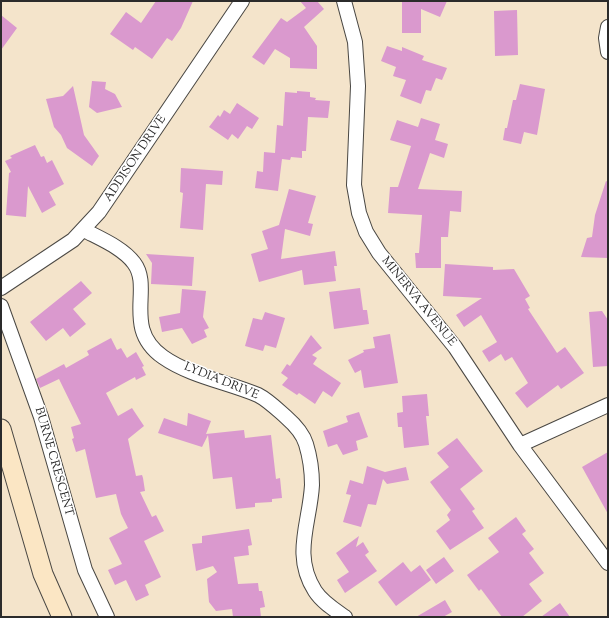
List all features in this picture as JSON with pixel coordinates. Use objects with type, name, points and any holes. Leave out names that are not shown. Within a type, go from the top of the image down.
[{"type":"main road","points":[[1,430],[43,574],[62,617]]},
{"type":"street","name":"ADDISON DRIVE","points":[[1,288],[73,240],[84,230],[120,184],[242,1]]},
{"type":"street","name":"MINERVA AVENUE","points":[[344,1],[353,28],[358,86],[354,185],[359,213],[366,232],[379,253],[455,348],[520,445],[608,563]]},
{"type":"street","points":[[608,26],[606,38],[608,52]]},
{"type":"street","name":"LYDIA DRIVE","points":[[84,230],[114,246],[128,256],[135,264],[138,270],[140,284],[139,304],[141,325],[150,346],[162,357],[184,368],[259,396],[294,424],[306,442],[311,464],[312,486],[306,519],[303,557],[308,577],[316,592],[345,617]]},
{"type":"street","name":"BURNE CRESCENT","points":[[1,306],[41,417],[85,570],[107,617]]},
{"type":"street","points":[[520,445],[608,406]]},
{"type":"building","points":[[156,1],[193,1],[181,28],[172,41],[167,38],[152,59],[135,47],[133,50],[110,34],[126,12],[141,23]]},
{"type":"building","points":[[300,1],[317,1],[324,9],[304,27],[317,46],[317,69],[290,68],[290,58],[275,49],[264,65],[252,57],[281,18],[287,22],[306,8]]},
{"type":"building","points":[[402,1],[447,1],[440,17],[421,9],[421,33],[402,33]]},
{"type":"building","points":[[517,10],[518,55],[495,56],[494,11]]},
{"type":"building","points":[[1,15],[17,28],[1,50]]},
{"type":"building","points":[[387,46],[402,51],[402,47],[424,56],[422,60],[447,68],[442,80],[436,78],[431,91],[426,90],[421,104],[400,96],[406,80],[393,76],[396,67],[381,61]]},
{"type":"building","points":[[92,81],[106,82],[105,89],[115,94],[122,107],[97,113],[89,107]]},
{"type":"building","points":[[520,84],[545,89],[537,135],[524,132],[521,144],[503,140],[513,100],[516,100]]},
{"type":"building","points":[[73,86],[84,135],[99,156],[92,166],[67,148],[61,135],[54,127],[46,99],[63,96]]},
{"type":"building","points":[[297,91],[310,92],[310,97],[316,98],[315,100],[330,101],[328,118],[308,117],[306,151],[302,151],[302,158],[291,157],[290,160],[282,159],[278,191],[255,188],[257,171],[263,172],[264,152],[275,153],[277,125],[283,126],[285,92],[297,93]]},
{"type":"building","points":[[237,103],[259,118],[252,129],[247,126],[238,139],[232,134],[228,140],[209,127],[218,115],[220,117],[224,110],[230,114]]},
{"type":"building","points":[[421,118],[440,124],[435,140],[448,144],[444,158],[430,153],[418,189],[462,191],[461,212],[450,211],[448,237],[441,237],[441,268],[416,268],[415,253],[419,253],[422,215],[388,213],[390,187],[398,187],[411,146],[390,140],[397,120],[418,127]]},
{"type":"building","points":[[35,145],[41,157],[44,156],[47,163],[52,160],[64,184],[49,192],[56,205],[42,213],[28,186],[26,217],[6,215],[9,173],[11,172],[5,161],[12,158],[10,156]]},
{"type":"building","points":[[181,168],[223,171],[222,185],[206,184],[203,230],[180,228],[183,193],[180,192]]},
{"type":"building","points":[[606,181],[608,182],[608,258],[581,257],[587,238],[592,237],[595,215]]},
{"type":"building","points":[[289,189],[316,196],[308,223],[313,224],[310,236],[285,229],[281,259],[335,251],[337,266],[334,266],[336,281],[304,285],[302,270],[259,282],[251,254],[268,249],[262,231],[279,225]]},
{"type":"building","points":[[146,254],[194,257],[192,286],[151,284],[152,263]]},
{"type":"building","points":[[445,264],[493,267],[493,270],[514,269],[530,296],[525,299],[530,308],[528,309],[557,353],[565,347],[584,373],[561,389],[558,385],[527,408],[515,393],[528,383],[512,357],[505,361],[501,354],[489,362],[482,351],[497,342],[481,315],[464,327],[456,315],[482,298],[443,296]]},
{"type":"building","points":[[81,281],[92,293],[73,309],[86,324],[70,337],[63,328],[46,341],[30,322]]},
{"type":"building","points":[[360,288],[363,310],[367,310],[369,324],[334,329],[329,292]]},
{"type":"building","points":[[182,289],[206,291],[203,317],[209,328],[204,330],[207,337],[192,344],[182,328],[162,332],[159,317],[180,313]]},
{"type":"building","points":[[602,311],[608,320],[608,366],[593,367],[589,312]]},
{"type":"building","points":[[265,312],[285,318],[276,348],[265,345],[263,351],[245,346],[253,318],[262,320]]},
{"type":"building","points":[[390,334],[398,383],[364,388],[361,370],[355,373],[348,360],[364,352],[363,350],[375,348],[373,337]]},
{"type":"building","points":[[311,335],[322,348],[312,355],[317,358],[313,364],[341,383],[332,397],[323,391],[315,404],[299,393],[297,395],[282,385],[288,378],[281,373],[287,364],[290,366]]},
{"type":"building","points":[[111,338],[117,350],[121,348],[127,358],[136,352],[144,366],[142,367],[146,375],[136,380],[135,377],[106,393],[118,416],[132,408],[144,426],[128,439],[136,476],[142,475],[143,478],[145,491],[140,492],[152,517],[156,515],[164,531],[144,541],[161,577],[145,585],[149,595],[136,601],[126,580],[115,585],[108,570],[122,564],[109,538],[128,528],[121,514],[116,494],[96,498],[85,449],[76,452],[72,439],[74,438],[71,427],[81,424],[59,379],[40,388],[36,379],[64,364],[66,368],[89,355],[87,351]]},
{"type":"building","points":[[427,394],[429,416],[426,416],[429,445],[404,448],[402,427],[398,427],[397,413],[403,412],[402,396]]},
{"type":"building","points":[[359,412],[368,437],[356,441],[358,450],[343,455],[337,444],[328,447],[323,431],[348,422],[346,416]]},
{"type":"building","points":[[188,413],[211,421],[206,434],[244,430],[245,438],[271,435],[276,479],[280,478],[282,498],[272,499],[272,502],[255,503],[255,507],[236,509],[232,477],[213,479],[208,435],[202,447],[158,433],[164,418],[187,426]]},
{"type":"building","points":[[457,438],[483,471],[460,489],[475,509],[472,511],[484,528],[450,550],[436,531],[450,520],[447,515],[451,510],[430,482],[449,467],[437,453]]},
{"type":"building","points":[[608,452],[608,514],[582,467]]},
{"type":"building","points":[[367,466],[385,472],[406,467],[409,480],[387,484],[383,479],[376,505],[368,504],[361,527],[343,522],[351,495],[346,494],[350,480],[363,484]]},
{"type":"building","points":[[516,517],[526,531],[522,534],[534,549],[529,553],[544,573],[529,584],[542,601],[522,617],[502,617],[481,589],[479,591],[467,575],[499,552],[488,538]]},
{"type":"building","points":[[249,529],[252,545],[248,546],[249,555],[234,557],[238,584],[258,583],[259,591],[262,591],[265,607],[260,608],[261,617],[233,617],[232,609],[216,611],[209,602],[207,579],[217,572],[213,566],[196,571],[192,544],[202,543],[202,536]]},
{"type":"building","points":[[359,536],[356,547],[363,542],[369,552],[365,555],[377,571],[345,593],[337,580],[349,572],[336,553]]},
{"type":"building","points":[[444,557],[454,571],[436,584],[426,570]]},
{"type":"building","points":[[403,562],[411,572],[420,565],[431,580],[396,606],[378,582]]},
{"type":"building","points":[[445,600],[452,612],[443,617],[416,617]]},
{"type":"building","points":[[560,603],[570,617],[541,617]]}]
